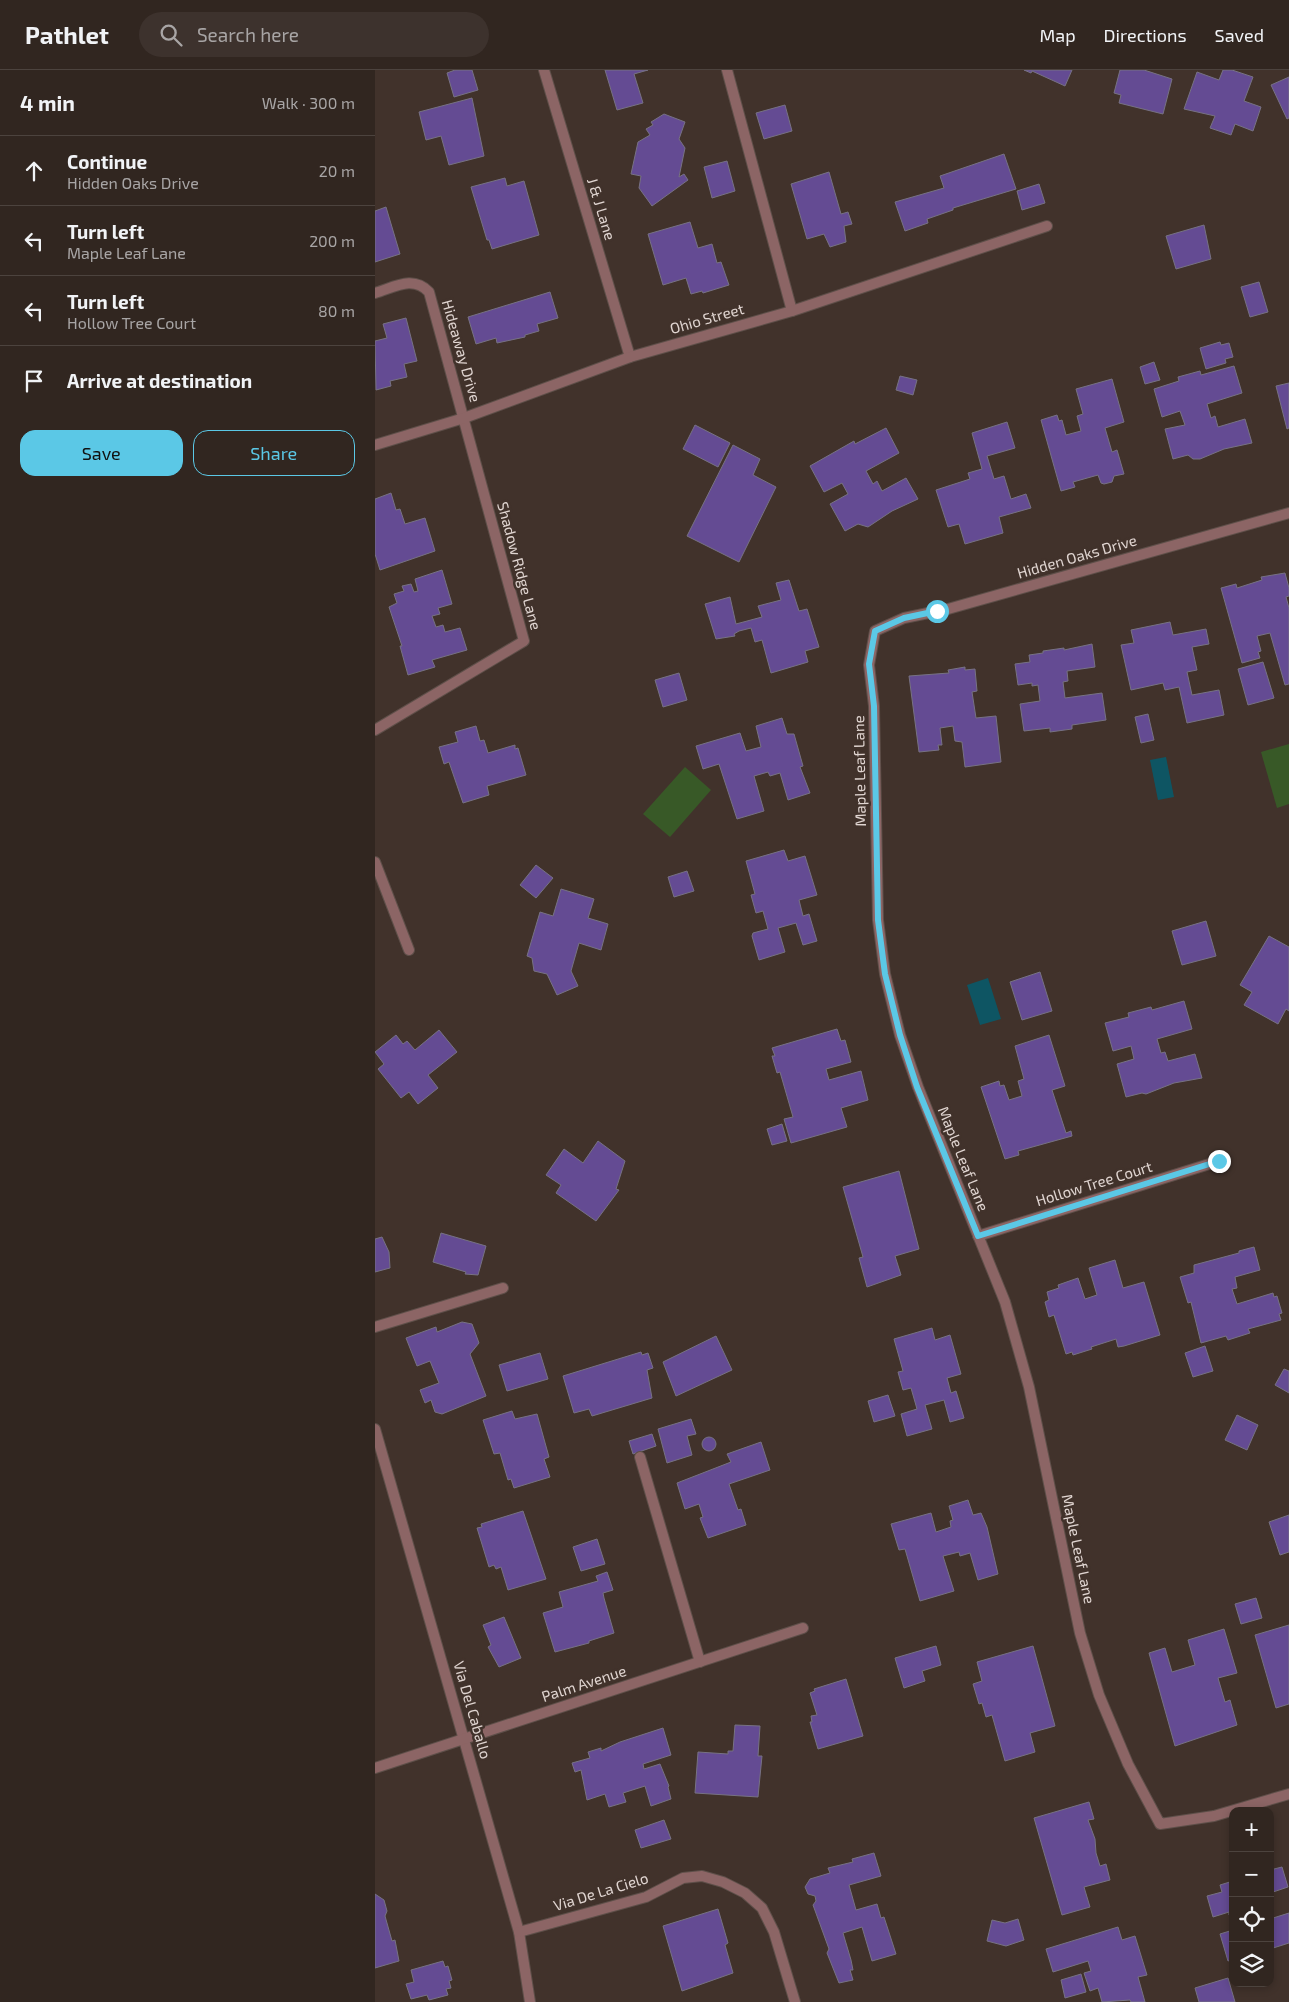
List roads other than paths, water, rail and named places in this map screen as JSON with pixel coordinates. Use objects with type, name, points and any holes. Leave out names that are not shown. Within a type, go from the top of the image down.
[{"type":"street","name":"J & J Lane","points":[[544,70],[630,357]]},
{"type":"street","points":[[727,70],[792,310]]},
{"type":"street","name":"Ohio Street","points":[[375,444],[464,418],[630,357],[792,310],[1047,226]]},
{"type":"street","name":"Hideaway Drive","points":[[375,293],[414,281],[422,284],[429,292],[464,418]]},
{"type":"street","name":"Shadow Ridge Lane","points":[[375,730],[524,641],[464,418]]},
{"type":"street","name":"Hidden Oaks Drive","points":[[875,631],[904,618],[948,609],[1289,513]]},
{"type":"street","name":"Maple Leaf Lane","points":[[875,631],[869,664],[874,706],[878,920],[885,974],[900,1035],[917,1087],[1005,1302],[1025,1374],[1080,1633],[1099,1695],[1128,1764],[1160,1824],[1214,1816],[1289,1794]]},
{"type":"street","points":[[375,862],[409,950]]},
{"type":"street","name":"Hollow Tree Court","points":[[978,1236],[1219,1161]]},
{"type":"street","points":[[375,1327],[503,1288]]},
{"type":"street","name":"Via Del Caballo","points":[[375,1429],[519,1932],[530,2002]]},
{"type":"street","points":[[639,1458],[699,1662]]},
{"type":"street","name":"Palm Avenue","points":[[375,1768],[803,1628]]},
{"type":"street","name":"Via De La Cielo","points":[[519,1932],[646,1897],[683,1878],[702,1876],[723,1882],[745,1893],[761,1908],[774,1932],[795,2002]]},
{"type":"water","points":[[1166,757],[1174,797],[1158,800],[1150,760]]},
{"type":"water","points":[[988,978],[1001,1019],[980,1025],[967,985]]}]
